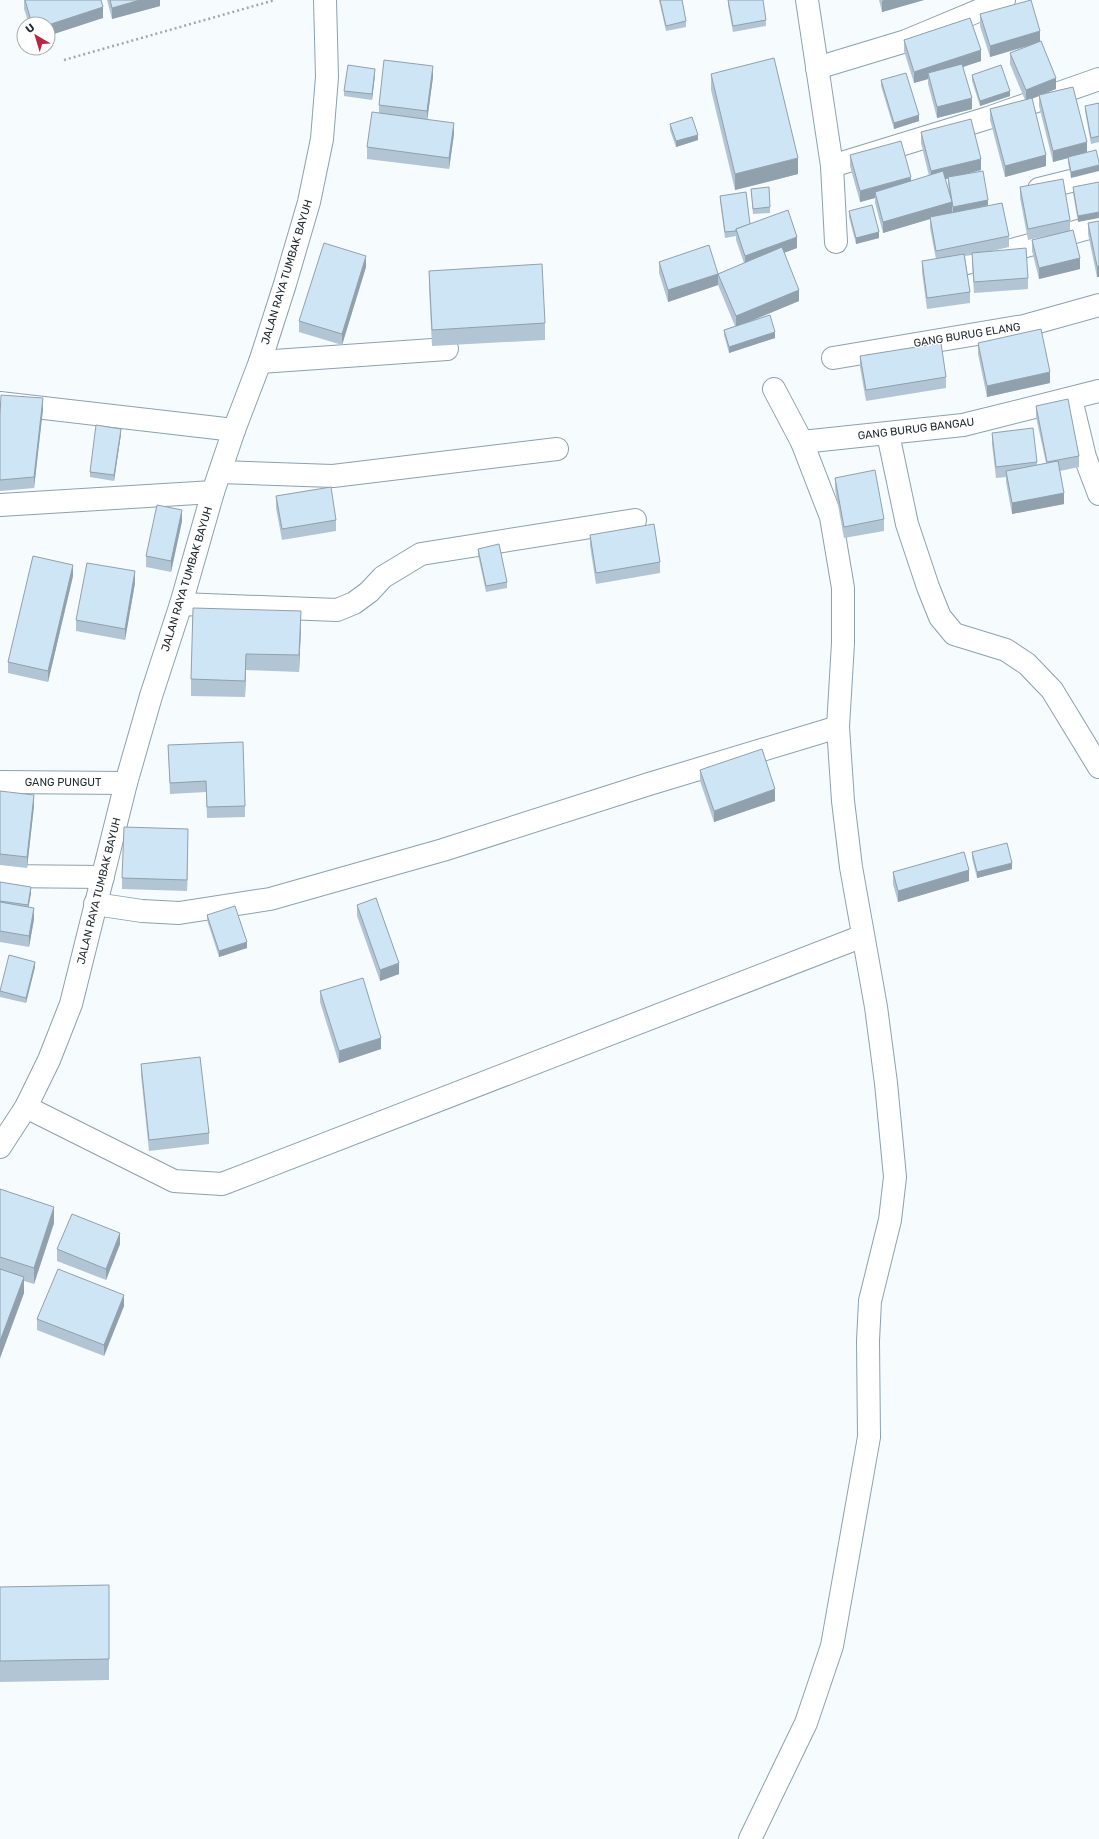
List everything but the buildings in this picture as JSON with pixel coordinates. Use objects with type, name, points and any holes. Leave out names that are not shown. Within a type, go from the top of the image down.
[{"type":"street","name":"JALAN RAYA TUMBAK BAYUH","points":[[0,1147],[6,1127],[26,1107],[49,1060],[72,1004],[126,783],[151,696],[181,604],[216,482],[260,362],[309,202],[322,139],[327,77],[325,0]]},
{"type":"street","points":[[807,0],[832,166],[836,242]]},
{"type":"street","points":[[817,68],[906,41],[1004,0]]},
{"type":"street","points":[[832,166],[988,118],[1099,79]]},
{"type":"street","points":[[1039,189],[1099,174]]},
{"type":"street","points":[[967,264],[1099,225]]},
{"type":"street","name":"GANG BURUG ELANG","points":[[833,358],[1024,326],[1099,305]]},
{"type":"street","points":[[260,362],[447,349]]},
{"type":"street","points":[[750,1839],[806,1723],[832,1646],[869,1438],[868,1341],[870,1301],[890,1220],[895,1177],[886,1083],[876,1007],[851,867],[843,801],[838,728],[843,643],[843,588],[831,516],[802,442],[774,388]]},
{"type":"street","name":"GANG BURUG BANGAU","points":[[802,442],[963,425],[1071,399],[1099,390]]},
{"type":"street","points":[[1071,399],[1086,457],[1099,494]]},
{"type":"street","points":[[0,403],[234,430]]},
{"type":"street","points":[[888,434],[907,524],[928,587],[940,617],[954,634],[1006,650],[1027,664],[1052,690],[1099,767]]},
{"type":"street","points":[[0,505],[216,482],[333,476],[557,449]]},
{"type":"street","points":[[181,604],[337,610],[354,603],[369,592],[383,577],[421,554],[635,520]]},
{"type":"street","points":[[96,904],[142,911],[179,913],[270,899],[443,850],[649,784],[838,728]]},
{"type":"street","name":"GANG PUNGUT","points":[[0,782],[126,783]]},
{"type":"street","points":[[0,876],[103,877]]},
{"type":"street","points":[[26,1107],[174,1181],[222,1184],[863,936]]},
{"type":"path","points":[[64,60],[275,0]]}]
